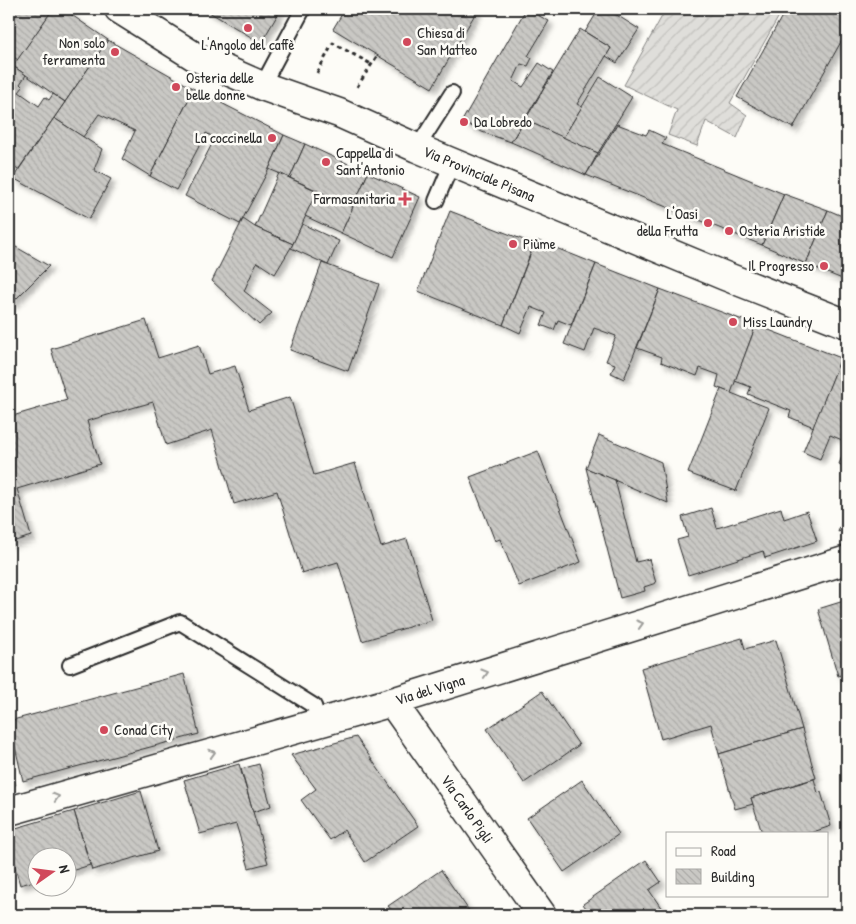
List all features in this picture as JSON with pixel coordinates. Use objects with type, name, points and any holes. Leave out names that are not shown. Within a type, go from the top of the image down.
[{"type":"street","name":"Via Provinciale Pisana","points":[[118,9],[194,56],[262,86],[339,113],[418,148],[726,276],[847,324]]},
{"type":"street","name":"Via del Vigna","points":[[9,811],[392,702],[847,560]]},
{"type":"street","name":"Via Carlo Pigli","points":[[392,702],[542,915]]},
{"type":"lane","points":[[262,86],[303,9]]},
{"type":"lane","points":[[418,148],[452,93]]},
{"type":"lane","points":[[436,201],[452,162]]},
{"type":"lane","points":[[70,665],[180,622],[314,706],[319,722]]},
{"type":"path","points":[[315,76],[333,43],[371,64]]},
{"type":"path","points":[[360,82],[377,56]]},
{"type":"shaded area","points":[[666,9],[783,9],[730,103],[747,115],[737,138],[706,121],[697,146],[668,135],[677,110],[624,85]]},
{"type":"shaded area","points":[[9,758],[16,785],[9,786]]},
{"type":"building","points":[[9,9],[53,9],[18,60],[9,54]]},
{"type":"building","points":[[53,9],[63,9],[108,40],[65,102],[13,66]]},
{"type":"building","points":[[204,9],[281,9],[261,43]]},
{"type":"building","name":"Chiesa di San Matteo","points":[[345,9],[478,9],[432,88],[333,29]]},
{"type":"building","points":[[526,9],[549,21],[528,56],[532,58],[528,66],[521,64],[513,81],[523,87],[539,63],[553,72],[511,142],[482,132],[462,121]]},
{"type":"building","points":[[599,9],[607,9],[639,29],[617,63],[606,56],[611,48],[585,32]]},
{"type":"building","points":[[786,9],[847,9],[847,31],[793,128],[737,97]]},
{"type":"building","points":[[580,29],[611,48],[577,104],[582,107],[563,138],[525,120]]},
{"type":"building","points":[[108,40],[194,89],[150,176],[122,159],[135,131],[99,114],[83,137],[54,118]]},
{"type":"building","points":[[13,66],[26,75],[20,84],[23,87],[19,92],[39,106],[45,97],[49,100],[53,94],[65,102],[18,170],[9,163],[9,73]]},
{"type":"building","points":[[600,77],[632,97],[598,153],[563,138]]},
{"type":"building","points":[[194,89],[284,135],[269,169],[240,224],[185,196],[215,138],[206,133],[176,190],[150,176]]},
{"type":"building","points":[[54,118],[102,149],[94,170],[111,179],[89,219],[13,178]]},
{"type":"building","points":[[525,120],[598,153],[586,175],[511,142]]},
{"type":"building","points":[[617,124],[646,135],[649,130],[666,138],[662,144],[784,194],[762,245],[586,175]]},
{"type":"building","points":[[284,135],[305,144],[290,178],[269,169]]},
{"type":"building","points":[[305,144],[368,173],[353,207],[290,178]]},
{"type":"building","points":[[279,173],[317,191],[293,244],[255,227]]},
{"type":"building","points":[[368,173],[420,197],[393,257],[341,233]]},
{"type":"building","points":[[317,191],[353,207],[341,233],[305,216]]},
{"type":"building","points":[[784,194],[828,210],[806,264],[762,245]]},
{"type":"building","points":[[828,210],[847,218],[847,281],[806,264]]},
{"type":"building","points":[[450,211],[534,244],[503,325],[418,291]]},
{"type":"building","points":[[243,219],[255,227],[293,244],[275,274],[257,262],[244,291],[272,313],[259,325],[212,281]]},
{"type":"building","points":[[302,224],[339,241],[328,265],[291,248]]},
{"type":"building","points":[[536,240],[596,264],[571,325],[558,320],[554,330],[541,325],[546,313],[531,307],[520,333],[503,325]]},
{"type":"building","points":[[9,243],[49,266],[9,306]]},
{"type":"building","points":[[322,263],[379,284],[348,371],[290,350]]},
{"type":"building","points":[[596,264],[660,289],[624,379],[611,373],[615,364],[606,361],[616,336],[594,328],[585,352],[564,344]]},
{"type":"building","points":[[660,289],[756,325],[731,393],[716,387],[719,375],[700,368],[697,376],[661,362],[662,357],[637,348]]},
{"type":"building","points":[[146,320],[158,358],[199,345],[208,374],[235,366],[249,410],[290,397],[314,475],[355,463],[381,547],[407,539],[432,620],[362,641],[338,562],[302,573],[277,491],[234,504],[212,430],[166,445],[153,402],[87,421],[100,464],[17,489],[31,536],[9,543],[9,417],[67,400],[51,349]]},
{"type":"building","points":[[756,325],[841,358],[814,427],[789,417],[791,411],[748,394],[751,387],[735,381]]},
{"type":"building","points":[[841,358],[847,361],[847,442],[830,435],[820,459],[803,452]]},
{"type":"building","points":[[721,389],[769,408],[736,491],[688,473]]},
{"type":"building","points":[[599,435],[661,462],[668,503],[586,468]]},
{"type":"building","points":[[847,444],[847,468],[839,464]]},
{"type":"building","points":[[538,451],[581,562],[519,586],[500,539],[495,541],[470,477]]},
{"type":"building","points":[[586,468],[615,480],[636,562],[649,559],[656,583],[644,587],[645,591],[620,598]]},
{"type":"building","points":[[711,508],[717,528],[781,508],[784,519],[807,511],[817,541],[765,558],[763,551],[688,575],[677,540],[688,537],[682,517]]},
{"type":"building","points":[[847,508],[847,529],[838,532]]},
{"type":"building","points":[[847,600],[847,674],[838,676],[818,609]]},
{"type":"building","points":[[742,638],[745,649],[776,640],[802,729],[719,754],[711,724],[661,739],[641,668]]},
{"type":"building","name":"Conad City","points":[[184,674],[199,734],[23,781],[9,721]]},
{"type":"building","points":[[542,691],[579,745],[524,783],[487,729]]},
{"type":"building","points":[[802,729],[816,778],[751,798],[753,804],[735,809],[719,754]]},
{"type":"building","points":[[356,737],[418,826],[365,862],[344,830],[330,840],[301,800],[316,789],[291,755]]},
{"type":"building","points":[[239,764],[268,863],[249,868],[236,824],[200,834],[184,780]]},
{"type":"building","points":[[259,764],[271,806],[253,812],[241,769]]},
{"type":"building","points":[[814,779],[818,793],[821,792],[831,826],[813,832],[762,832],[751,798]]},
{"type":"building","points":[[582,780],[619,834],[564,872],[527,818]]},
{"type":"building","points":[[141,791],[158,851],[92,870],[74,811]]},
{"type":"building","points":[[74,811],[90,865],[78,869],[78,846],[28,846],[28,883],[20,885],[9,846],[9,830]]},
{"type":"building","points":[[646,860],[661,882],[649,890],[666,915],[591,915],[583,904]]},
{"type":"building","points":[[441,870],[472,915],[395,915],[388,906]]},
{"type":"place","name":"L'Angolo del caffè","points":[[248,28]]},
{"type":"place","name":"Chiesa di San Matteo","points":[[407,42]]},
{"type":"place","name":"Non solo ferramenta","points":[[115,52]]},
{"type":"place","name":"Osteria delle belle donne","points":[[176,87]]},
{"type":"place","name":"Da Lobredo","points":[[464,122]]},
{"type":"place","name":"La coccinella","points":[[272,138]]},
{"type":"place","name":"Cappella di Sant'Antonio","points":[[326,162]]},
{"type":"place","name":"Farmasanitaria","points":[[405,199]]},
{"type":"place","name":"L'Oasi della Frutta","points":[[708,223]]},
{"type":"place","name":"Osteria Aristide","points":[[729,231]]},
{"type":"place","name":"Piùme","points":[[513,244]]},
{"type":"place","name":"Il Progresso","points":[[824,266]]},
{"type":"place","name":"Miss Laundry","points":[[733,322]]},
{"type":"place","name":"Conad City","points":[[104,730]]}]
